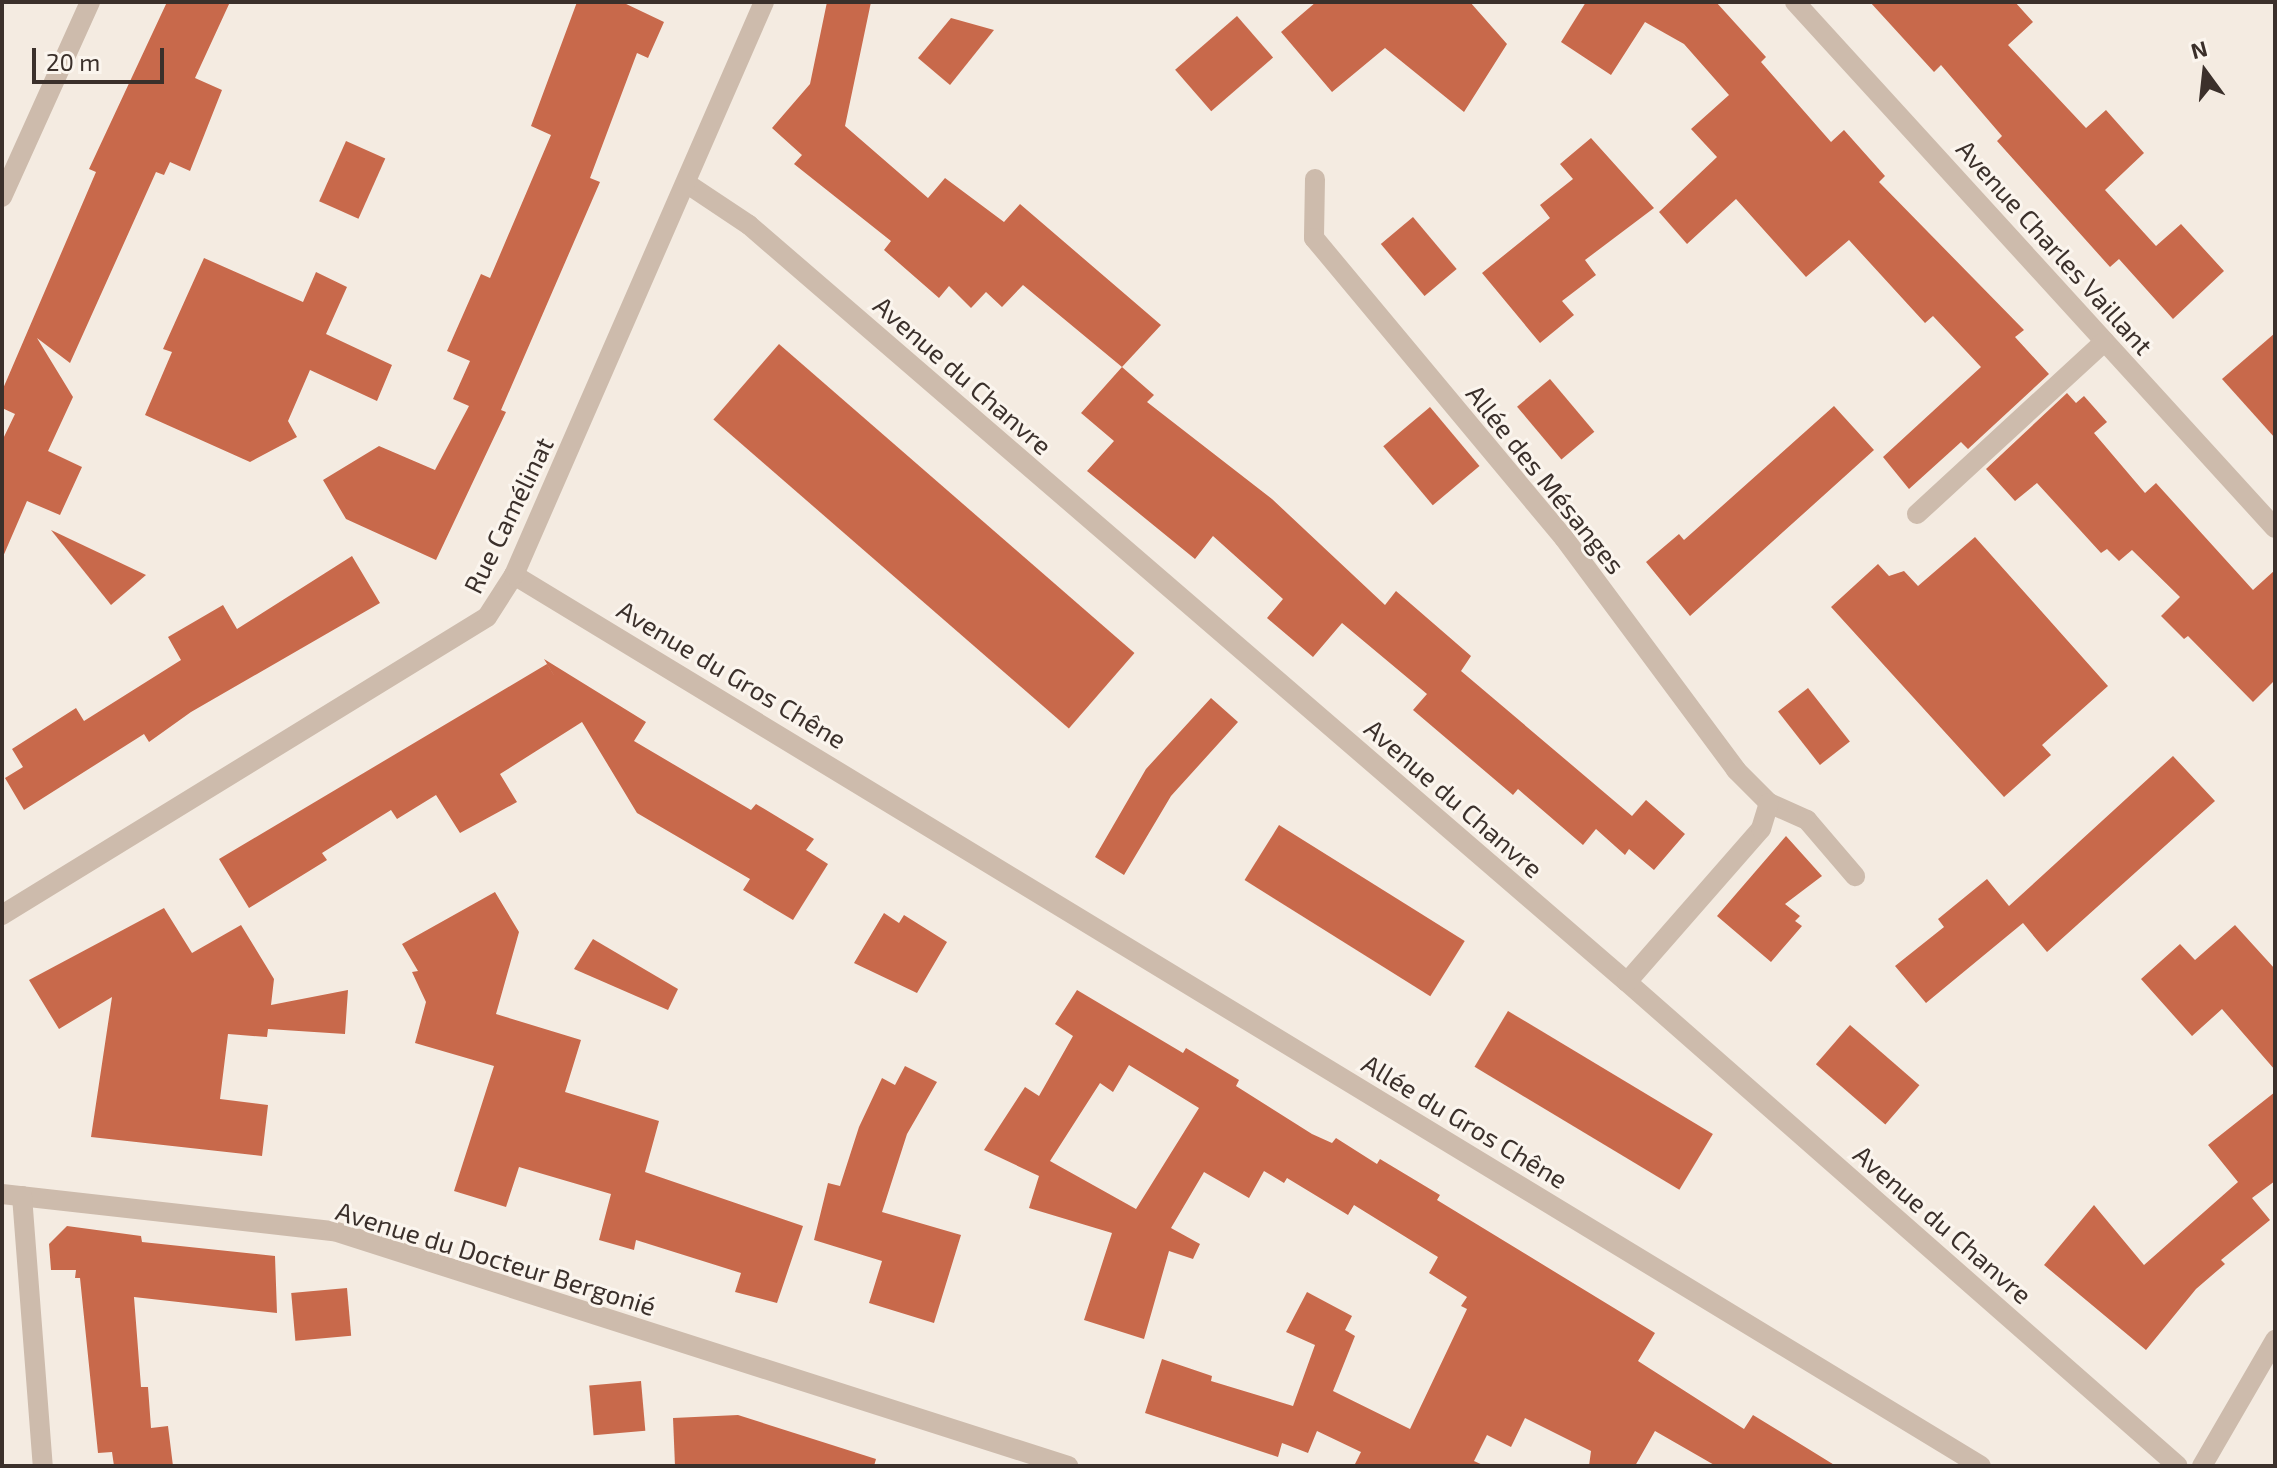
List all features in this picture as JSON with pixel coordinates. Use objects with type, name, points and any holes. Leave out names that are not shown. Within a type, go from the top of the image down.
[{"type":"street","points":[[2,197],[90,2]]},
{"type":"street","name":"Rue Camélinat","points":[[2,915],[487,617],[514,575],[764,2]]},
{"type":"street","name":"Avenue Charles Vaillant","points":[[1795,2],[2275,528]]},
{"type":"street","name":"Allée des Mésanges","points":[[1315,179],[1314,238],[1564,538],[1736,770],[1769,803],[1807,820],[1855,876]]},
{"type":"street","name":"Avenue du Chanvre","points":[[686,183],[749,225],[1627,982],[2178,1466]]},
{"type":"street","points":[[1917,514],[2105,341]]},
{"type":"street","name":"Avenue du Gros Chêne","points":[[514,575],[922,820]]},
{"type":"street","points":[[1627,982],[1761,829],[1769,803]]},
{"type":"street","name":"Allée du Gros Chêne","points":[[922,820],[1981,1466]]},
{"type":"street","points":[[12,1195],[43,1466]]},
{"type":"street","name":"Avenue du Docteur Bergonié","points":[[12,1195],[334,1231],[1068,1466]]},
{"type":"street","points":[[2202,1466],[2275,1340]]},
{"type":"building","points":[[167,2],[230,2],[195,78],[222,90],[190,171],[170,162],[164,175],[156,172],[70,363],[37,338],[73,397],[48,451],[82,467],[60,515],[27,501],[2,559],[2,441],[15,414],[2,408],[2,391],[96,172],[89,169]]},
{"type":"building","points":[[577,2],[622,2],[664,22],[648,58],[637,53],[590,178],[600,182],[501,410],[506,412],[436,560],[346,519],[323,480],[379,446],[435,470],[469,406],[453,399],[470,361],[447,351],[481,274],[490,278],[551,135],[531,126]]},
{"type":"building","points":[[827,2],[871,2],[845,126],[928,198],[945,178],[1004,222],[1020,204],[1161,325],[1122,367],[1023,285],[1002,307],[986,292],[971,308],[949,286],[939,298],[884,250],[891,241],[794,164],[802,155],[772,128],[810,84]]},
{"type":"building","points":[[1316,2],[1470,2],[1507,44],[1464,112],[1385,48],[1332,92],[1281,32]]},
{"type":"building","points":[[1586,2],[1716,2],[1766,57],[1761,62],[1831,142],[1844,130],[1885,176],[1879,182],[2024,330],[2015,337],[2049,374],[1968,449],[1961,442],[1909,489],[1883,457],[1981,367],[1933,316],[1925,323],[1849,240],[1806,277],[1736,199],[1687,244],[1659,212],[1717,157],[1691,129],[1729,95],[1684,44],[1645,22],[1611,75],[1561,42]]},
{"type":"building","points":[[1870,2],[2015,2],[2033,22],[2008,45],[2086,128],[2106,110],[2144,153],[2105,190],[2156,246],[2181,224],[2224,271],[2173,319],[2119,259],[2110,267],[1997,141],[2002,136],[1941,65],[1934,72]]},
{"type":"building","points":[[1237,16],[1273,58],[1211,111],[1175,70]]},
{"type":"building","points":[[951,18],[994,30],[950,85],[918,58]]},
{"type":"building","points":[[1591,138],[1654,208],[1585,260],[1596,275],[1562,301],[1574,315],[1540,343],[1482,273],[1550,218],[1540,205],[1573,179],[1560,164]]},
{"type":"building","points":[[346,141],[385,158],[358,219],[319,201]]},
{"type":"building","points":[[1413,217],[1457,269],[1425,296],[1381,244]]},
{"type":"building","points":[[204,258],[303,302],[316,272],[347,287],[326,334],[392,365],[377,401],[310,370],[288,421],[297,437],[250,462],[145,415],[172,352],[163,349]]},
{"type":"building","points":[[2275,333],[2275,438],[2222,379]]},
{"type":"building","points":[[779,344],[1134,653],[1069,728],[713,419]]},
{"type":"building","points":[[1122,367],[1154,395],[1147,402],[1272,499],[1385,605],[1396,591],[1471,656],[1461,671],[1632,816],[1646,800],[1685,834],[1654,870],[1629,849],[1625,855],[1596,829],[1583,845],[1518,789],[1513,795],[1413,710],[1427,694],[1342,623],[1313,657],[1267,618],[1283,599],[1213,536],[1195,559],[1087,471],[1114,441],[1081,413]]},
{"type":"building","points":[[1550,379],[1594,432],[1561,459],[1517,407]]},
{"type":"building","points":[[2067,393],[2076,403],[2084,396],[2107,422],[2094,433],[2145,493],[2156,483],[2253,590],[2275,570],[2275,680],[2253,702],[2188,636],[2184,639],[2161,616],[2180,597],[2132,550],[2119,561],[2107,549],[2101,553],[2037,483],[2015,501],[1986,469]]},
{"type":"building","points":[[1834,406],[1874,450],[1690,616],[1646,562],[1679,534],[1684,540]]},
{"type":"building","points":[[1430,407],[1479,466],[1433,505],[1383,446]]},
{"type":"building","points":[[51,530],[146,575],[111,605]]},
{"type":"building","points":[[1975,537],[2108,686],[2042,745],[2051,755],[2004,797],[1831,607],[1878,564],[1889,576],[1904,571],[1918,586]]},
{"type":"building","points":[[352,556],[380,603],[191,712],[149,742],[144,734],[24,810],[5,778],[23,767],[12,749],[76,708],[84,721],[181,660],[168,637],[223,605],[237,629]]},
{"type":"building","points":[[544,659],[646,722],[634,741],[751,810],[756,804],[814,839],[806,850],[828,864],[793,920],[743,890],[750,879],[637,813],[582,722],[500,774],[517,802],[460,833],[436,795],[397,819],[391,810],[322,853],[327,860],[249,908],[219,859],[547,664],[557,680]]},
{"type":"building","points":[[1808,688],[1850,742],[1820,765],[1778,711]]},
{"type":"building","points":[[1211,698],[1238,722],[1171,796],[1124,875],[1095,857],[1146,769]]},
{"type":"building","points":[[2173,756],[2215,801],[2047,952],[2023,923],[1926,1003],[1895,966],[1944,927],[1938,919],[1987,879],[2009,906]]},
{"type":"building","points":[[1279,825],[1465,941],[1430,996],[1245,880]]},
{"type":"building","points":[[1786,836],[1822,876],[1785,904],[1800,916],[1795,921],[1802,926],[1771,962],[1717,916]]},
{"type":"building","points":[[495,892],[519,932],[496,1014],[581,1040],[565,1092],[659,1121],[645,1172],[803,1226],[777,1303],[735,1292],[741,1273],[636,1240],[634,1250],[599,1240],[611,1194],[519,1167],[506,1207],[454,1191],[494,1066],[415,1043],[426,1002],[412,972],[418,971],[402,944]]},
{"type":"building","points":[[164,908],[192,953],[241,925],[274,979],[271,1005],[348,990],[345,1034],[268,1029],[267,1037],[228,1034],[220,1099],[268,1105],[262,1156],[91,1137],[112,997],[59,1029],[29,980]]},
{"type":"building","points":[[884,913],[899,923],[904,915],[947,942],[917,993],[854,963]]},
{"type":"building","points":[[2235,925],[2275,969],[2275,1070],[2222,1009],[2192,1036],[2141,979],[2180,944],[2195,960]]},
{"type":"building","points":[[593,939],[678,989],[668,1010],[574,969]]},
{"type":"building","points":[[1077,990],[1183,1053],[1186,1048],[1239,1080],[1236,1086],[1312,1134],[1332,1143],[1336,1138],[1377,1164],[1380,1159],[1440,1195],[1437,1200],[1655,1333],[1638,1361],[1744,1429],[1753,1415],[1836,1466],[1716,1466],[1655,1431],[1635,1466],[1589,1466],[1591,1451],[1525,1418],[1511,1447],[1487,1435],[1474,1461],[1485,1466],[1354,1466],[1361,1452],[1317,1431],[1308,1453],[1282,1443],[1278,1457],[1145,1413],[1162,1359],[1212,1376],[1211,1381],[1293,1406],[1315,1345],[1286,1332],[1307,1292],[1352,1316],[1345,1330],[1355,1336],[1333,1391],[1410,1429],[1467,1309],[1461,1306],[1467,1297],[1429,1273],[1438,1257],[1354,1205],[1348,1215],[1287,1178],[1284,1183],[1264,1171],[1249,1198],[1204,1172],[1171,1228],[1200,1244],[1193,1259],[1169,1251],[1144,1339],[1084,1320],[1112,1233],[1029,1208],[1039,1176],[984,1150],[1025,1087],[1039,1096],[1073,1036],[1055,1024]],"holes":[[[1129,1065],[1199,1108],[1136,1209],[1050,1161],[1100,1083],[1113,1092]]]},
{"type":"building","points":[[1508,1011],[1713,1134],[1679,1190],[1475,1067]]},
{"type":"building","points":[[1850,1025],[1919,1085],[1885,1125],[1816,1064]]},
{"type":"building","points":[[905,1066],[937,1082],[907,1134],[882,1212],[961,1235],[934,1323],[869,1303],[882,1261],[814,1240],[828,1183],[840,1186],[859,1127],[882,1078],[895,1085]]},
{"type":"building","points":[[2275,1092],[2275,1181],[2252,1198],[2270,1220],[2221,1260],[2225,1264],[2196,1289],[2146,1350],[2044,1265],[2094,1205],[2144,1265],[2238,1182],[2208,1145]]},
{"type":"building","points":[[67,1226],[141,1236],[142,1242],[275,1256],[277,1313],[134,1297],[141,1387],[148,1387],[151,1428],[168,1426],[173,1466],[114,1466],[112,1452],[98,1453],[80,1278],[75,1278],[76,1270],[51,1270],[49,1244]]},
{"type":"building","points":[[347,1288],[351,1336],[295,1341],[291,1293]]},
{"type":"building","points":[[641,1381],[645,1431],[594,1435],[589,1386]]},
{"type":"building","points":[[738,1415],[876,1459],[874,1466],[675,1466],[673,1418]]}]
